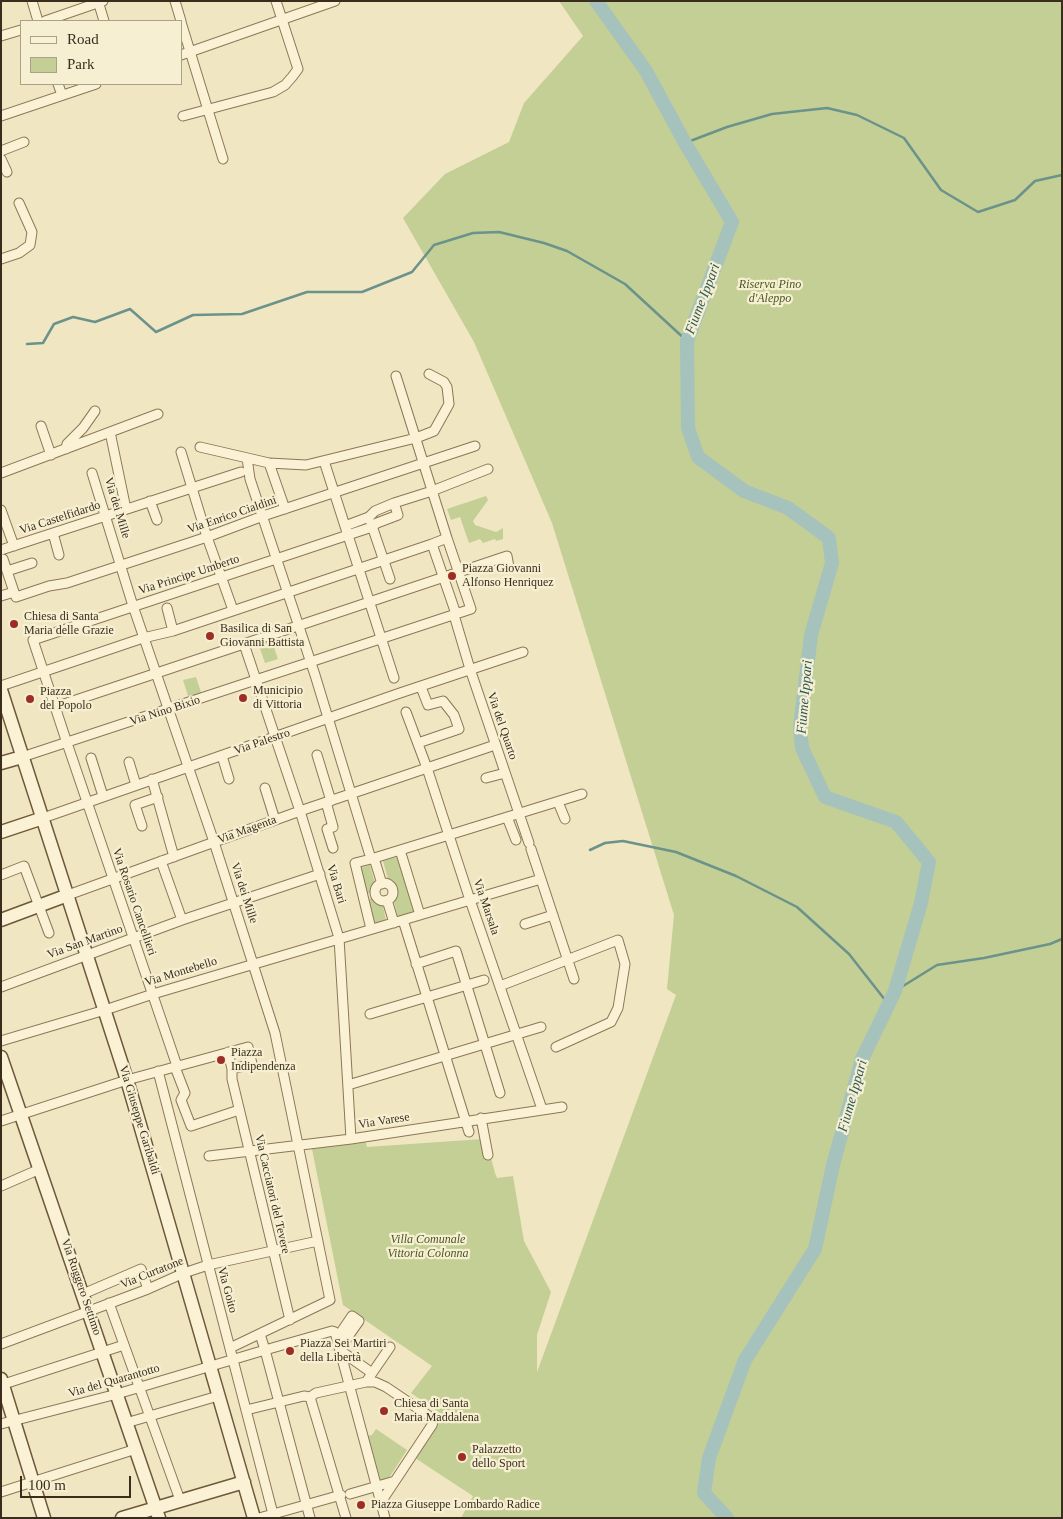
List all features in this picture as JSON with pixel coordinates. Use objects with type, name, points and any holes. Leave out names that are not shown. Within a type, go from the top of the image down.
[{"type":"main road","name":"Via Giuseppe Garibaldi","points":[[1,690],[6,723],[43,818],[127,1080],[254,1518]]},
{"type":"main road","points":[[1,763],[21,758]]},
{"type":"main road","name":"Via Palestro","points":[[1,832],[43,818]]},
{"type":"main road","name":"Via Magenta","points":[[1,920],[68,895]]},
{"type":"main road","name":"Via Ruggero Settimo","points":[[1,1057],[157,1513]]},
{"type":"main road","points":[[2,1383],[44,1518]]},
{"type":"main road","points":[[122,1518],[157,1513],[180,1500],[244,1482]]},
{"type":"street","points":[[32,1],[38,20]]},
{"type":"street","points":[[175,1],[180,20]]},
{"type":"street","points":[[182,116],[273,92],[285,85],[298,69],[276,1]]},
{"type":"street","points":[[186,53],[335,1]]},
{"type":"street","points":[[48,20],[100,2],[104,20]]},
{"type":"street","points":[[182,28],[186,53],[208,109],[223,159]]},
{"type":"street","points":[[1,36],[20,30]]},
{"type":"street","points":[[58,85],[62,95]]},
{"type":"street","points":[[1,116],[93,85]]},
{"type":"street","points":[[1,151],[24,142]]},
{"type":"street","points":[[1,159],[6,172]]},
{"type":"street","points":[[1,259],[19,252],[30,245],[32,232],[20,203]]},
{"type":"street","points":[[200,447],[269,463],[306,465],[416,438],[434,431],[449,404],[447,388],[444,382],[430,374]]},
{"type":"street","points":[[310,662],[472,610],[461,571],[447,537],[396,376]]},
{"type":"street","points":[[66,449],[67,444],[83,428],[94,411]]},
{"type":"street","points":[[1,473],[158,414]]},
{"type":"street","points":[[41,426],[51,455]]},
{"type":"street","points":[[110,432],[126,509]]},
{"type":"street","name":"Via Enrico Cialdini","points":[[1,596],[14,592],[16,597],[49,586],[66,583],[475,446]]},
{"type":"street","points":[[181,452],[207,537],[232,608]]},
{"type":"street","points":[[248,458],[250,479],[301,626],[310,662],[371,857],[382,884]]},
{"type":"street","points":[[324,461],[394,678]]},
{"type":"street","points":[[269,463],[285,510]]},
{"type":"street","points":[[344,526],[369,517],[375,511],[397,502],[432,491],[488,469]]},
{"type":"street","name":"Via Castelfidardo","points":[[2,555],[14,546],[241,472]]},
{"type":"street","name":"Via dei Mille","points":[[92,473],[107,516],[143,638],[214,842],[277,1038],[330,1300],[289,1317]]},
{"type":"street","points":[[150,501],[157,520]]},
{"type":"street","name":"Via Principe Umberto","points":[[38,639],[372,528],[377,523],[398,515],[397,502]]},
{"type":"street","points":[[1,510],[14,546]]},
{"type":"street","points":[[369,517],[390,579]]},
{"type":"street","points":[[53,533],[60,555]]},
{"type":"street","points":[[1,686],[143,638],[173,631],[232,608],[359,569],[430,545],[447,537]]},
{"type":"street","name":"Via del Quarto","points":[[430,545],[455,612],[454,615],[470,669],[574,980]]},
{"type":"street","points":[[2,555],[14,592]]},
{"type":"street","points":[[58,706],[507,556],[510,567]]},
{"type":"street","points":[[7,571],[32,563]]},
{"type":"street","points":[[167,608],[173,631]]},
{"type":"street","name":"Via Rosario Cancellieri","points":[[38,639],[34,640],[58,706],[88,803],[185,1093],[181,1100],[191,1126],[239,1110]]},
{"type":"street","name":"Via Bari","points":[[244,645],[300,811],[339,938],[352,1139]]},
{"type":"street","name":"Via Palestro","points":[[43,818],[523,652]]},
{"type":"street","name":"Via Nino Bixio","points":[[21,758],[310,662]]},
{"type":"street","points":[[418,743],[459,729],[454,715],[443,701],[428,705],[421,687]]},
{"type":"street","name":"Via Marsala","points":[[406,712],[427,768],[542,1110]]},
{"type":"street","name":"Via Magenta","points":[[68,895],[328,801],[495,745]]},
{"type":"street","points":[[317,755],[333,827],[327,829],[333,848]]},
{"type":"street","points":[[222,756],[229,779]]},
{"type":"street","points":[[91,758],[103,796]]},
{"type":"street","points":[[130,762],[136,785]]},
{"type":"street","points":[[486,778],[505,773]]},
{"type":"street","points":[[152,779],[174,856]]},
{"type":"street","points":[[265,788],[275,820]]},
{"type":"street","points":[[370,930],[355,864],[371,857],[401,850],[582,794]]},
{"type":"street","points":[[142,826],[135,805],[158,797]]},
{"type":"street","points":[[558,802],[565,819]]},
{"type":"street","points":[[507,817],[516,840]]},
{"type":"street","points":[[401,850],[421,915],[541,879]]},
{"type":"street","points":[[161,861],[182,920]]},
{"type":"street","points":[[1,875],[24,866],[49,933]]},
{"type":"street","name":"Via San Martino","points":[[1,987],[182,920],[320,874]]},
{"type":"street","points":[[376,895],[378,887],[382,884],[388,884],[392,888],[393,894],[387,900]]},
{"type":"street","points":[[364,898],[376,895]]},
{"type":"street","points":[[376,895],[382,900],[387,900]]},
{"type":"street","points":[[387,900],[400,922],[416,964],[468,1132]]},
{"type":"street","name":"Via Montebello","points":[[1,1041],[253,963],[421,915]]},
{"type":"street","points":[[525,924],[552,915]]},
{"type":"street","points":[[500,986],[618,940],[625,964],[618,1008],[612,1022],[556,1047]]},
{"type":"street","points":[[416,964],[456,952],[500,1093]]},
{"type":"street","points":[[370,1014],[484,980]]},
{"type":"street","points":[[348,1085],[541,1028]]},
{"type":"street","points":[[1,1120],[127,1080],[248,1047],[252,1064],[232,1070]]},
{"type":"street","name":"Via Cacciatori del Tevere","points":[[228,1052],[239,1110],[289,1317]]},
{"type":"street","name":"Via Goito","points":[[158,1071],[273,1514]]},
{"type":"street","name":"Via Varese","points":[[209,1156],[352,1139],[562,1107]]},
{"type":"street","points":[[481,1118],[488,1155]]},
{"type":"street","points":[[1,1186],[40,1169]]},
{"type":"street","name":"Via Curtatone","points":[[1,1344],[208,1265],[318,1241]]},
{"type":"street","points":[[83,1294],[141,1270],[148,1289]]},
{"type":"street","points":[[109,1303],[180,1500]]},
{"type":"street","points":[[340,1350],[359,1321],[352,1316],[337,1338],[340,1350],[345,1368],[350,1388],[378,1485],[385,1518]]},
{"type":"street","points":[[230,1348],[260,1334],[289,1317]]},
{"type":"street","name":"Via del Quarantotto","points":[[1,1424],[117,1394],[332,1330],[337,1338]]},
{"type":"street","points":[[260,1334],[277,1404],[310,1518]]},
{"type":"street","points":[[2,1383],[124,1345]]},
{"type":"street","points":[[310,1398],[316,1393],[350,1388],[369,1377],[390,1347]]},
{"type":"street","points":[[340,1350],[375,1382],[381,1384],[433,1419],[432,1425],[381,1502]]},
{"type":"street","points":[[345,1368],[358,1370],[369,1377]]},
{"type":"street","points":[[126,1423],[218,1396]]},
{"type":"street","points":[[246,1410],[304,1396],[310,1398]]},
{"type":"street","points":[[310,1398],[346,1518]]},
{"type":"street","points":[[1,1492],[136,1449]]},
{"type":"street","points":[[259,1518],[340,1494],[395,1481]]},
{"type":"green space","name":"Riserva Pino d'Aleppo","points":[[559,1],[1062,1],[1062,1518],[461,1518],[473,1496],[415,1458],[444,1416],[411,1393],[432,1366],[343,1305],[312,1149],[365,1140],[367,1147],[483,1139],[486,1159],[491,1158],[497,1178],[513,1176],[524,1241],[551,1292],[537,1335],[537,1372],[676,995],[667,989],[674,915],[552,523],[474,342],[403,218],[445,174],[509,142],[524,103],[583,36]]},
{"type":"green space","points":[[486,496],[488,500],[473,521],[475,525],[496,532],[503,528],[503,539],[496,541],[495,539],[483,543],[480,539],[469,543],[460,517],[451,520],[447,509]]},
{"type":"green space","points":[[271,639],[278,659],[265,663],[258,643]]},
{"type":"green space","points":[[196,677],[202,695],[189,699],[183,680]]},
{"type":"green space","points":[[398,857],[414,913],[398,918],[394,902],[398,896],[398,888],[388,879],[383,861]]},
{"type":"green space","points":[[370,865],[375,883],[371,893],[366,894],[359,868]]},
{"type":"green space","points":[[372,898],[377,904],[383,906],[386,921],[375,924],[368,900]]},
{"type":"green space","points":[[376,1429],[407,1450],[389,1478],[379,1480],[367,1436],[372,1435]]},
{"type":"waterway","name":"Fiume Ippari","points":[[596,1],[646,71],[685,143],[732,222],[687,341],[688,428],[698,457],[744,491],[788,508],[829,538],[832,563],[811,635],[800,727],[802,748],[825,797],[896,822],[929,862],[921,903],[895,991],[862,1059],[833,1165],[815,1249],[745,1360],[709,1458],[704,1493],[727,1518]]},
{"type":"waterway","points":[[685,143],[727,127],[772,114],[827,108],[857,115],[904,138],[941,190],[978,212],[1015,200],[1035,181],[1062,175]]},
{"type":"waterway","points":[[27,344],[43,343],[54,324],[73,317],[95,322],[130,309],[156,332],[193,315],[242,314],[307,292],[362,292],[412,272],[434,245],[473,233],[499,232],[544,243],[567,251],[625,284],[687,341]]},
{"type":"waterway","points":[[590,850],[605,843],[623,841],[676,852],[736,876],[797,907],[849,954],[889,1005]]},
{"type":"waterway","points":[[895,991],[937,965],[984,958],[1050,944],[1062,939]]},
{"type":"place","name":"Piazza Giovanni Alfonso Henriquez","points":[[452,576]]},
{"type":"place","name":"Chiesa di Santa Maria delle Grazie","points":[[14,624]]},
{"type":"place","name":"Basilica di San Giovanni Battista","points":[[210,636]]},
{"type":"place","name":"Municipio di Vittoria","points":[[243,698]]},
{"type":"place","name":"Piazza del Popolo","points":[[30,699]]},
{"type":"place","name":"Piazza Indipendenza","points":[[221,1060]]},
{"type":"place","name":"Piazza Sei Martiri della Libertà","points":[[290,1351]]},
{"type":"place","name":"Chiesa di Santa Maria Maddalena","points":[[384,1411]]},
{"type":"place","name":"Palazzetto dello Sport","points":[[462,1457]]},
{"type":"place","name":"Piazza Giuseppe Lombardo Radice","points":[[361,1505]]},
{"type":"park label","name":"Villa Comunale Vittoria Colonna","points":[[428,1247]]}]
